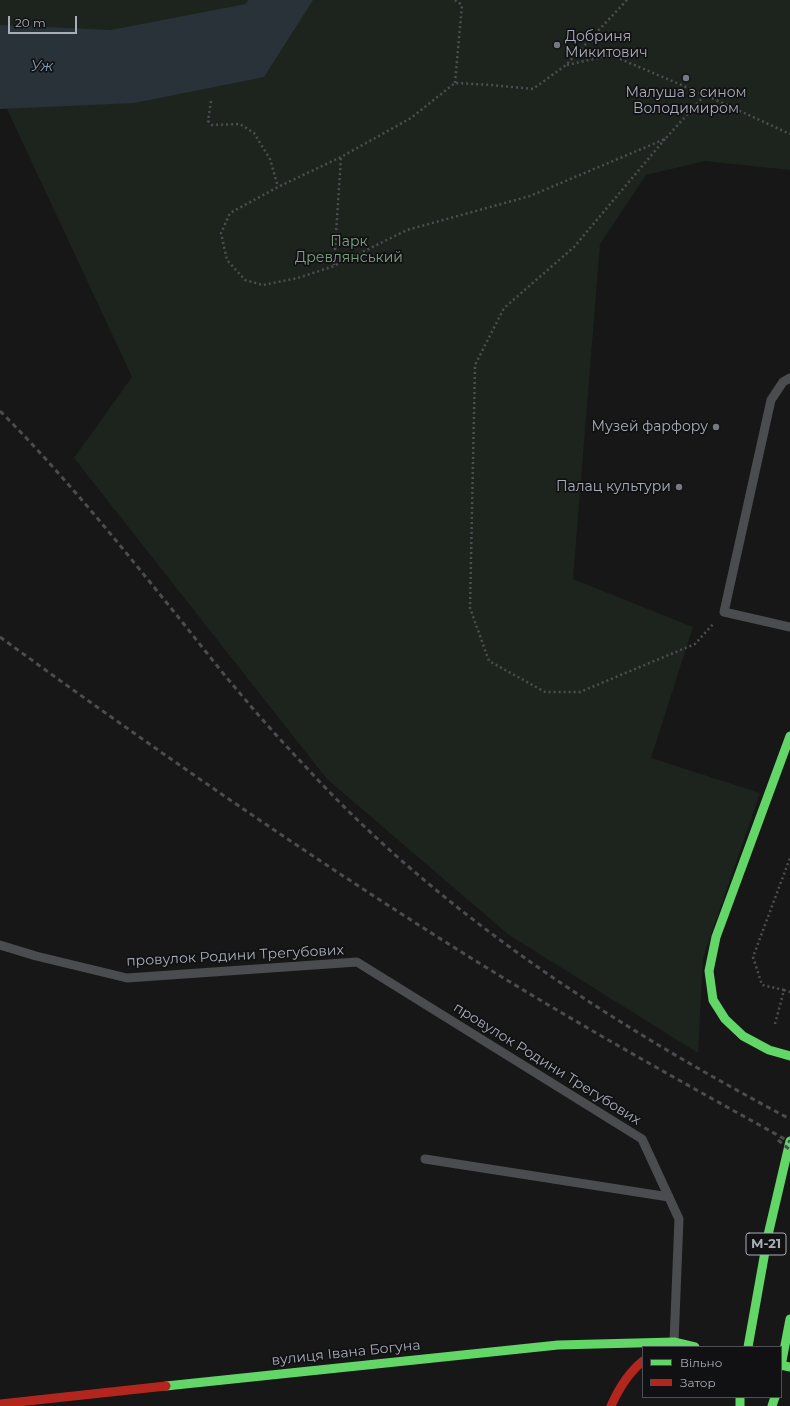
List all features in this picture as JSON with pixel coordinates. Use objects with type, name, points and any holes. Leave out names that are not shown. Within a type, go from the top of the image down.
[{"type":"main road","points":[[790,736],[716,937],[709,971],[713,1000],[725,1020],[743,1036],[769,1050],[790,1056]]},
{"type":"main road","name":"М-21","points":[[748,1346],[768,1235],[790,1141]]},
{"type":"main road","points":[[782,1361],[790,1319]]},
{"type":"main road","points":[[667,1346],[674,1342]]},
{"type":"main road","name":"вулиця Івана Богуна","points":[[0,1404],[558,1345],[674,1342],[691,1346]]},
{"type":"main road","points":[[612,1406],[618,1389],[629,1373],[642,1362]]},
{"type":"lane","points":[[790,378],[783,382],[771,400],[724,612],[790,627]]},
{"type":"lane","name":"провулок Родини Трегубових","points":[[0,945],[36,956],[127,978],[357,962],[642,1139],[669,1197]]},
{"type":"lane","points":[[425,1160],[669,1197],[679,1219],[674,1342]]},
{"type":"path","points":[[455,83],[462,5],[456,0]]},
{"type":"path","points":[[627,0],[566,65],[532,89],[455,83],[411,118],[341,157],[278,187],[230,213],[221,233],[228,260],[245,280],[263,285],[298,278],[334,266],[407,230],[530,196],[665,139]]},
{"type":"path","points":[[566,65],[611,55],[705,94],[790,134]]},
{"type":"path","points":[[705,94],[574,247],[504,308],[474,365],[470,608],[489,661],[545,692],[580,692],[695,644],[724,612]]},
{"type":"path","points":[[211,101],[208,121],[212,124],[240,124],[254,133],[270,159],[278,187]]},
{"type":"path","points":[[334,266],[341,157]]},
{"type":"path","points":[[790,858],[753,957],[762,985],[790,992]]},
{"type":"path","points":[[775,1024],[784,990]]},
{"type":"green space","name":"Парк Древлянський","points":[[0,0],[790,0],[790,170],[705,161],[646,175],[600,244],[573,579],[693,627],[651,758],[760,793],[703,958],[698,1053],[509,935],[327,779],[74,458],[132,377],[0,94]]},
{"type":"water","name":"Уж","points":[[248,0],[313,0],[264,77],[134,103],[0,109],[0,25],[111,30],[246,4]]},
{"type":"railway","points":[[0,411],[94,514],[228,680],[274,732],[358,820],[413,871],[532,963],[595,1005],[659,1045],[790,1119]]},
{"type":"railway","points":[[0,637],[229,799],[404,916],[503,978],[584,1026],[790,1142]]},
{"type":"railway","points":[[778,1140],[790,1150]]},
{"type":"traffic: fast","points":[[790,736],[716,937],[709,971],[713,1000],[725,1019],[743,1036],[769,1050],[790,1056]]},
{"type":"traffic: fast","points":[[748,1346],[768,1235],[790,1141]]},
{"type":"traffic: fast","points":[[782,1361],[790,1319]]},
{"type":"traffic: fast","points":[[166,1386],[558,1345],[674,1342],[691,1346]]},
{"type":"traffic: fast","points":[[782,1365],[790,1367]]},
{"type":"traffic: fast","points":[[740,1398],[740,1406]]},
{"type":"traffic: fast","points":[[772,1406],[775,1398]]},
{"type":"traffic: jam","points":[[611,1406],[624,1381],[642,1362]]},
{"type":"traffic: jam","points":[[0,1404],[166,1386]]},
{"type":"place","name":"Добриня Микитович","points":[[557,45]]},
{"type":"place","name":"Малуша з сином Володимиром","points":[[686,78]]},
{"type":"place","name":"Музей фарфору","points":[[716,427]]},
{"type":"place","name":"Палац культури","points":[[679,487]]}]
